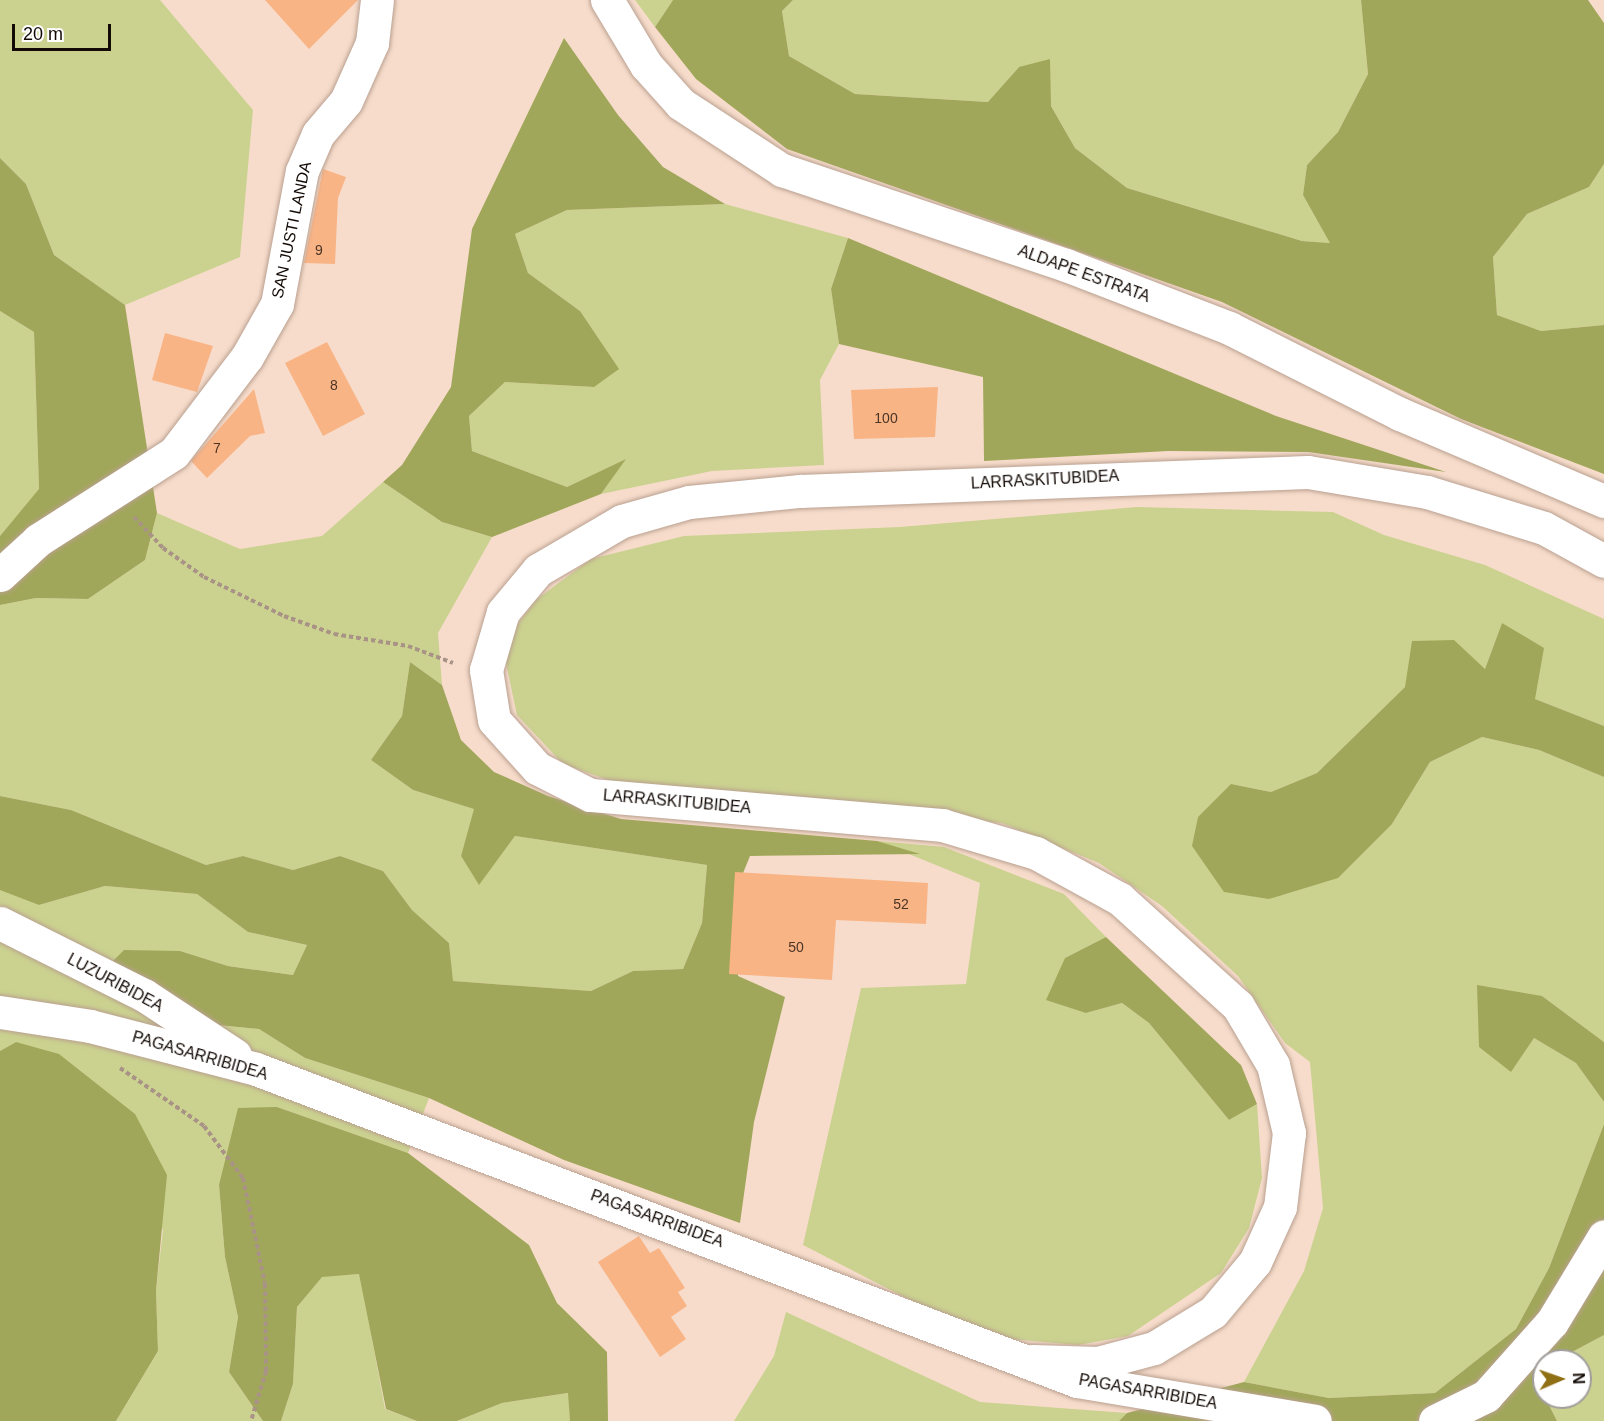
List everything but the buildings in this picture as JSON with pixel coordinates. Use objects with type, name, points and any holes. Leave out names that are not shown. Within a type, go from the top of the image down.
[{"type":"street","name":"SAN JUSTI LANDA","points":[[119,488],[174,453],[201,423],[277,304],[302,171],[318,134],[346,101],[367,53],[377,0]]},
{"type":"street","name":"ALDAPE ESTRATA","points":[[607,0],[646,65],[681,104],[782,170],[1066,265],[1229,327],[1400,414],[1604,501]]},
{"type":"street","name":"LARRASKITUBIDEA","points":[[1032,1361],[1098,1363],[1154,1348],[1213,1312],[1255,1262],[1280,1207],[1288,1134],[1273,1065],[1238,1006],[1120,899],[1036,853],[942,825],[590,795],[537,768],[494,720],[486,670],[503,612],[538,570],[622,522],[700,501],[800,491],[1308,472],[1427,492],[1544,528],[1604,561]]},
{"type":"street","points":[[0,575],[38,540],[119,488]]},
{"type":"street","name":"LUZURIBIDEA","points":[[0,923],[144,995],[256,1069]]},
{"type":"street","name":"PAGASARRIBIDEA","points":[[0,1012],[90,1026],[256,1069],[1032,1361],[1077,1381],[1315,1421]]},
{"type":"street","points":[[1435,1421],[1486,1396],[1552,1322],[1604,1236]]},
{"type":"path","points":[[119,488],[131,514],[163,548],[214,582],[334,633],[408,645],[486,670]]},
{"type":"path","points":[[90,1026],[125,1075],[204,1126],[243,1178],[265,1284],[266,1371],[251,1421]]},
{"type":"green space","points":[[0,0],[160,0],[253,110],[240,257],[125,305],[54,255],[26,184],[0,158]]},
{"type":"green space","points":[[635,0],[673,0],[655,27]]},
{"type":"green space","points":[[673,0],[793,0],[782,11],[789,56],[855,94],[988,102],[1019,67],[1050,59],[1051,106],[1075,148],[1127,188],[1302,241],[1330,243],[1303,195],[1307,165],[1338,132],[1368,74],[1361,0],[1588,0],[1604,23],[1604,164],[1589,187],[1527,214],[1493,257],[1497,315],[1541,331],[1604,325],[1604,474],[1461,419],[1222,302],[787,149],[696,79],[655,27]]},
{"type":"green space","points":[[793,0],[1361,0],[1368,74],[1338,132],[1307,165],[1303,195],[1331,243],[1302,241],[1127,188],[1075,148],[1051,106],[1019,67],[989,102],[855,94],[789,56],[782,11]]},
{"type":"green space","points":[[564,38],[618,115],[663,167],[725,204],[567,210],[515,234],[528,273],[580,311],[619,369],[594,387],[505,382],[469,416],[472,451],[567,487],[626,459],[601,494],[492,537],[442,522],[383,482],[402,465],[451,387],[472,229]]},
{"type":"green space","points":[[0,158],[26,184],[54,255],[125,305],[157,513],[145,560],[88,599],[36,598],[0,605],[0,536],[39,489],[34,332],[0,311]]},
{"type":"green space","points":[[1604,164],[1604,325],[1541,331],[1497,315],[1493,257],[1527,214],[1589,187]]},
{"type":"green space","points":[[725,204],[848,238],[831,289],[839,344],[820,380],[824,465],[712,471],[601,494],[625,460],[567,487],[472,451],[469,416],[505,382],[594,387],[580,311],[528,273],[515,234],[567,210]]},
{"type":"green space","points":[[848,238],[1276,416],[1446,472],[1308,452],[1168,451],[984,461],[983,377],[839,344],[831,289]]},
{"type":"green space","points":[[0,311],[34,332],[39,490],[0,536]]},
{"type":"green space","points":[[383,482],[442,522],[492,537],[438,633],[442,685],[410,662],[402,716],[371,760],[413,790],[475,809],[461,856],[479,884],[515,836],[707,865],[702,923],[683,969],[633,971],[591,991],[452,981],[449,943],[412,910],[383,871],[340,856],[293,870],[243,856],[206,865],[71,810],[0,796],[0,605],[36,598],[88,599],[145,560],[157,513],[240,549],[322,536]]},
{"type":"green space","points":[[1137,507],[1333,512],[1384,535],[1485,565],[1604,619],[1604,726],[1535,699],[1502,623],[1485,669],[1405,687],[1317,773],[1271,792],[1231,784],[1392,824],[1430,762],[1482,737],[1539,750],[1604,777],[1604,1042],[1542,996],[1534,1038],[1576,1063],[1604,1102],[1604,1124],[1549,1268],[1516,1329],[1435,1393],[1329,1398],[1244,1382],[1304,1271],[1323,1208],[1310,1062],[1285,1043],[1238,976],[1162,906],[1099,863],[1002,823],[637,790],[563,764],[517,715],[502,644],[537,599],[591,559],[684,536],[900,527]]},
{"type":"green space","points":[[1502,623],[1544,648],[1535,699],[1604,726],[1604,777],[1539,750],[1482,737],[1430,762],[1392,824],[1338,878],[1269,899],[1224,892],[1192,846],[1198,817],[1231,784],[1271,792],[1317,773],[1405,687],[1412,641],[1454,640],[1485,669]]},
{"type":"green space","points":[[410,662],[442,685],[461,740],[494,772],[548,796],[621,819],[877,841],[920,854],[750,856],[735,893],[738,976],[785,997],[754,1122],[740,1223],[564,1160],[429,1098],[305,1058],[259,1029],[207,1024],[111,963],[124,950],[180,951],[228,966],[293,975],[307,945],[248,932],[197,894],[105,886],[39,905],[0,890],[0,796],[71,810],[206,865],[243,856],[293,870],[340,856],[383,871],[412,910],[449,943],[453,981],[591,991],[633,971],[683,969],[702,923],[707,865],[515,836],[479,885],[461,856],[474,809],[413,790],[371,760],[402,716]]},
{"type":"green space","points":[[877,841],[944,847],[1064,894],[1106,937],[1065,958],[1086,1013],[1122,1003],[1149,1023],[1229,1120],[1257,1104],[1262,1178],[1249,1228],[1221,1273],[1128,1336],[1078,1345],[1010,1339],[947,1319],[803,1245],[861,988],[966,984],[980,883]]},
{"type":"green space","points":[[105,886],[197,894],[248,932],[307,945],[293,975],[228,966],[180,951],[207,1024],[259,1029],[305,1058],[429,1098],[408,1153],[277,1107],[219,1185],[225,1257],[238,1317],[229,1372],[263,1421],[116,1421],[158,1351],[156,1291],[163,1230],[16,1042],[0,1051],[0,888],[39,905]]},
{"type":"green space","points":[[1106,937],[1241,1065],[1257,1104],[1229,1120],[1149,1023],[1122,1003],[1086,1013],[1046,1000],[1065,958]]},
{"type":"green space","points":[[1477,985],[1542,996],[1604,1042],[1604,1102],[1576,1063],[1534,1038],[1511,1072],[1479,1047]]},
{"type":"green space","points":[[16,1042],[59,1054],[135,1114],[167,1175],[156,1291],[158,1351],[116,1421],[0,1421],[0,1051]]},
{"type":"green space","points":[[277,1107],[408,1153],[529,1245],[557,1303],[607,1352],[608,1421],[570,1421],[568,1393],[502,1403],[457,1421],[417,1421],[386,1409],[359,1274],[322,1277],[297,1307],[293,1384],[281,1421],[263,1421],[229,1372],[238,1317],[225,1257],[219,1185],[238,1108]]},
{"type":"green space","points":[[1604,1124],[1604,1335],[1578,1349],[1532,1349],[1532,1409],[1551,1409],[1557,1421],[1119,1421],[1127,1413],[1244,1382],[1329,1398],[1435,1393],[1516,1329],[1549,1268]]},
{"type":"green space","points":[[360,1274],[385,1409],[417,1421],[281,1421],[293,1384],[297,1307],[322,1276]]},
{"type":"green space","points":[[786,1312],[980,1402],[1127,1413],[1119,1421],[734,1421],[774,1356]]},
{"type":"green space","points":[[1604,1335],[1604,1421],[1557,1421],[1551,1409],[1592,1409],[1592,1349],[1578,1349]]},
{"type":"green space","points":[[569,1393],[570,1421],[457,1421],[502,1403]]}]
